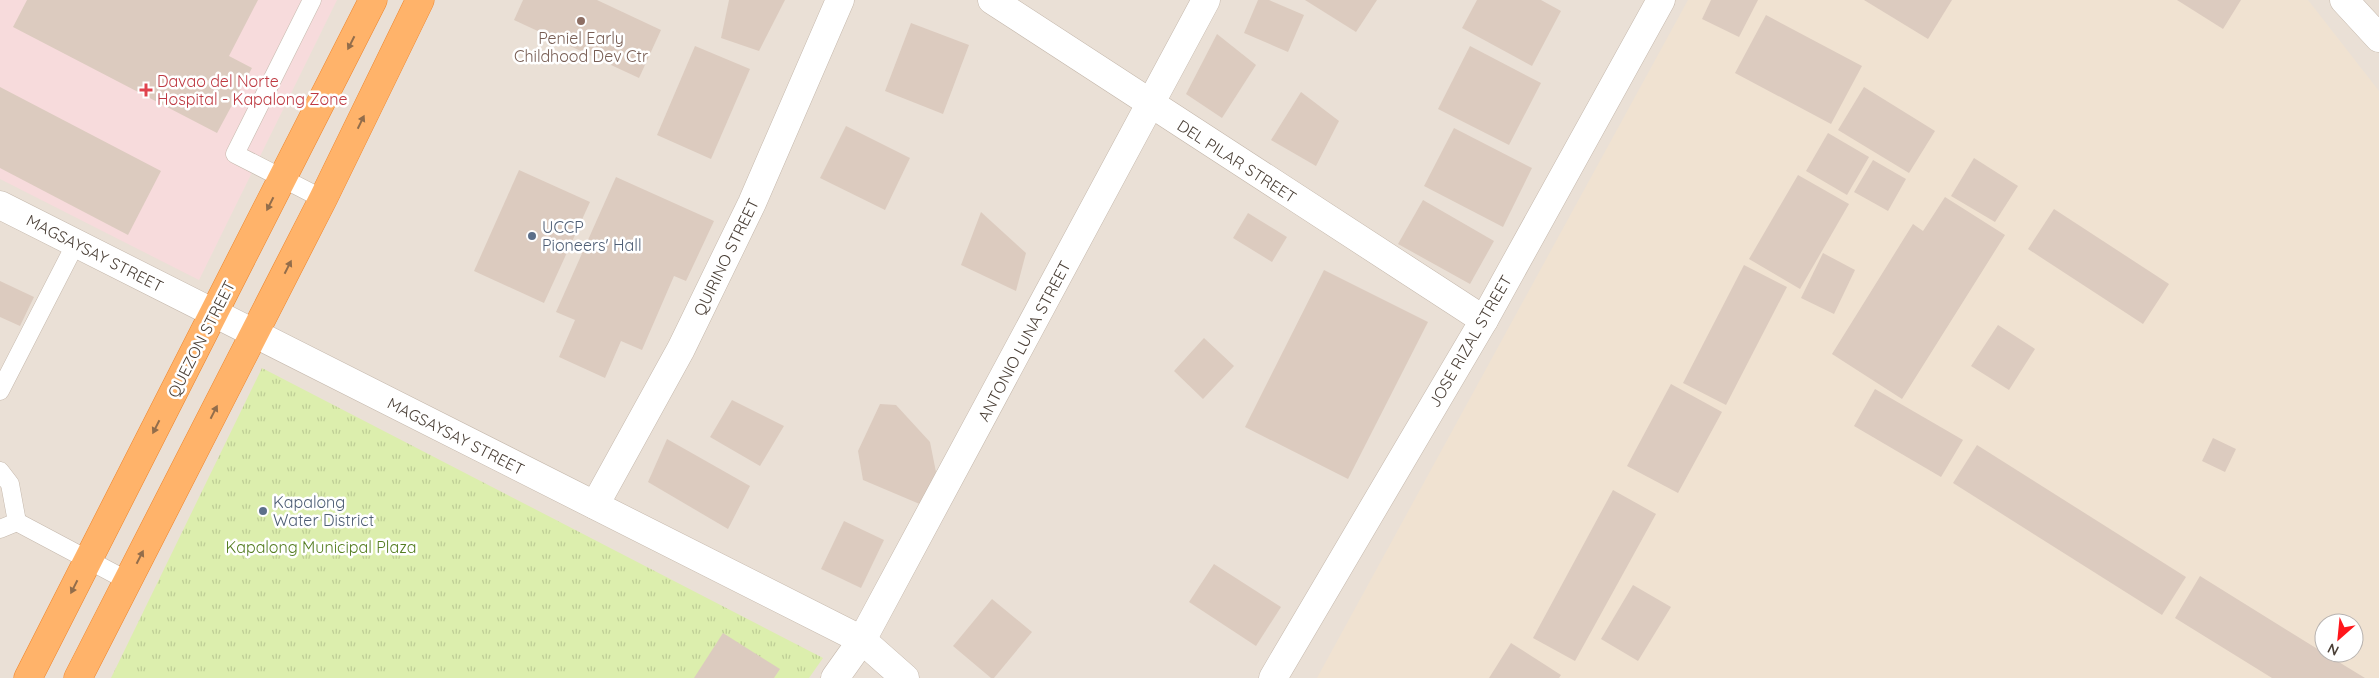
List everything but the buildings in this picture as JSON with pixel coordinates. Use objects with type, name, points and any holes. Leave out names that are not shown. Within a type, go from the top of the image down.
[{"type":"highway","name":"QUEZON STREET","points":[[28,678],[374,0]]},
{"type":"highway","points":[[78,678],[323,199],[420,0]]},
{"type":"street","name":"QUIRINO STREET","points":[[595,505],[681,349],[752,203],[840,0]]},
{"type":"street","name":"DEL PILAR STREET","points":[[992,0],[1151,106],[1484,320]]},
{"type":"street","name":"ANTONIO LUNA STREET","points":[[835,678],[862,640],[1151,106],[1206,0]]},
{"type":"street","name":"JOSE RIZAL STREET","points":[[1273,678],[1484,320],[1660,0]]},
{"type":"street","points":[[2344,0],[2379,38]]},
{"type":"street","name":"MAGSAYSAY STREET","points":[[0,205],[862,640],[905,678]]},
{"type":"lane","points":[[312,0],[235,154],[323,199]]},
{"type":"lane","points":[[0,391],[76,244]]},
{"type":"lane","points":[[0,471],[10,484],[17,522]]},
{"type":"lane","points":[[17,522],[128,580]]},
{"type":"lane","points":[[0,529],[17,522]]},
{"type":"shaded area","points":[[0,0],[2379,0],[2379,678],[0,678]]},
{"type":"shaded area","name":"Davao del Norte Hospital - Kapalong Zone","points":[[0,0],[337,0],[199,280],[0,179]]},
{"type":"shaded area","points":[[1688,0],[2308,0],[2379,91],[2379,678],[1317,678]]},
{"type":"green space","name":"Kapalong Municipal Plaza","points":[[262,368],[823,658],[809,678],[111,678]]},
{"type":"place","name":"Peniel Early Childhood Dev Ctr","points":[[581,21]]},
{"type":"place","name":"Davao del Norte Hospital - Kapalong Zone","points":[[146,90]]},
{"type":"place","name":"UCCP Pioneers' Hall","points":[[532,236]]},
{"type":"place","name":"Kapalong Water District","points":[[263,511]]}]
